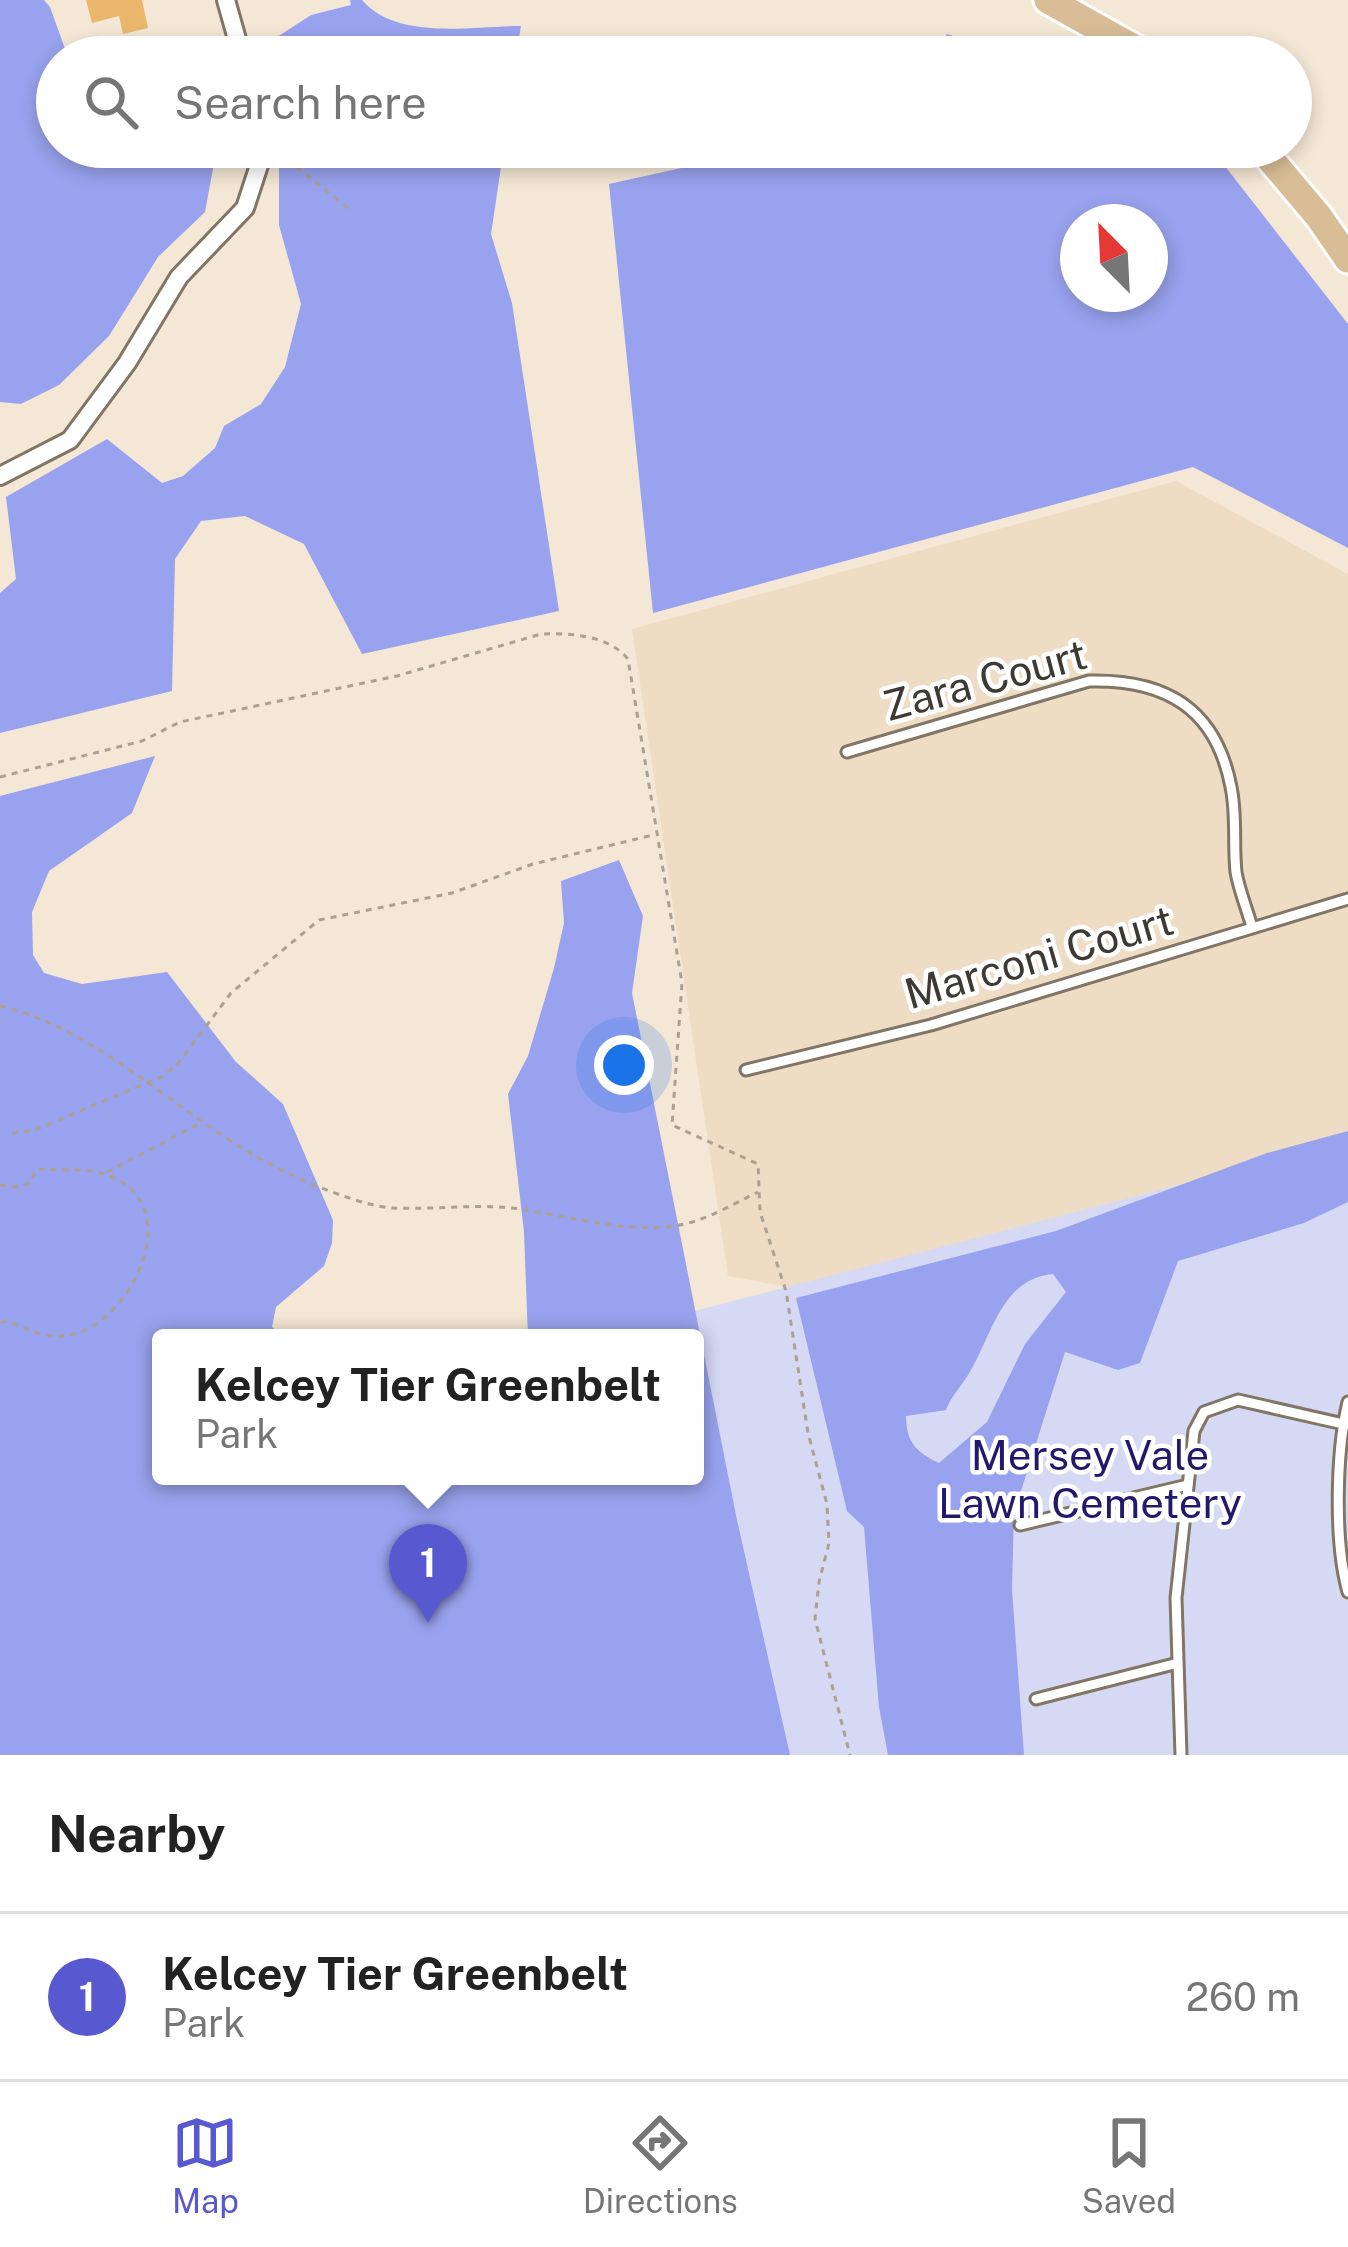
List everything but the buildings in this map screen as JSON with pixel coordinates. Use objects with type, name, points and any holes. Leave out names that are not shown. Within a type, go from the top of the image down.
[{"type":"main road","points":[[1048,0],[1112,36]]},
{"type":"main road","points":[[1278,168],[1348,260]]},
{"type":"street","points":[[226,0],[236,36]]},
{"type":"street","points":[[0,476],[70,440],[127,363],[179,277],[245,208],[260,168]]},
{"type":"lane","name":"Zara Court","points":[[847,752],[1089,681],[1126,680],[1167,691],[1218,742],[1232,788],[1237,877],[1252,927]]},
{"type":"lane","name":"Marconi Court","points":[[746,1070],[931,1025],[1348,899]]},
{"type":"lane","points":[[1181,1755],[1176,1598],[1194,1431],[1204,1412],[1238,1400],[1345,1425]]},
{"type":"lane","points":[[1348,1402],[1340,1527],[1348,1592]]},
{"type":"lane","points":[[1020,1525],[1189,1485]]},
{"type":"lane","points":[[1036,1699],[1178,1664]]},
{"type":"path","points":[[296,168],[350,209]]},
{"type":"path","points":[[0,777],[142,741],[180,722],[397,676],[541,634],[566,633],[615,644],[628,659],[682,983],[672,1124],[758,1164],[760,1212],[786,1291],[808,1433],[827,1504],[829,1543],[815,1619],[850,1755]]},
{"type":"path","points":[[12,1133],[34,1130],[146,1084],[177,1065],[231,993],[319,920],[452,893],[533,864],[656,835]]},
{"type":"path","points":[[0,1006],[16,1009],[102,1051],[202,1123],[290,1175],[388,1208],[494,1205],[644,1227],[674,1226],[760,1191]]},
{"type":"path","points":[[105,1173],[202,1123]]},
{"type":"path","points":[[0,1185],[30,1183],[37,1169],[105,1173],[121,1181],[150,1216],[129,1295],[119,1306],[80,1332],[53,1337],[0,1322]]},
{"type":"shaded area","points":[[0,0],[44,0],[60,36],[36,36],[36,168],[213,168],[205,212],[158,257],[109,336],[59,385],[21,404],[0,402]]},
{"type":"shaded area","points":[[350,0],[362,0],[377,13],[415,26],[521,26],[519,36],[279,36],[311,15],[351,5]]},
{"type":"shaded area","points":[[279,168],[501,168],[491,234],[512,303],[559,611],[362,654],[304,544],[245,516],[201,521],[175,559],[172,691],[0,733],[0,593],[16,579],[6,497],[107,439],[162,483],[183,476],[215,448],[224,426],[261,404],[285,367],[301,304],[279,225]]},
{"type":"shaded area","points":[[681,168],[1226,168],[1348,324],[1348,548],[1193,467],[653,613],[609,184]]},
{"type":"shaded area","points":[[1176,481],[1348,574],[1348,1141],[789,1287],[728,1276],[632,629]]},
{"type":"shaded area","points":[[155,756],[132,813],[49,871],[32,912],[33,955],[44,973],[82,984],[167,972],[236,1062],[283,1104],[333,1220],[324,1266],[276,1307],[274,1329],[152,1329],[152,1485],[704,1485],[704,1354],[790,1755],[0,1755],[0,796]]},
{"type":"shaded area","points":[[619,860],[643,916],[632,993],[699,1329],[528,1329],[524,1232],[508,1094],[528,1056],[554,968],[564,923],[561,881]]},
{"type":"shaded area","points":[[1348,1131],[1348,1202],[1304,1223],[1178,1261],[1140,1363],[1118,1370],[1065,1352],[1014,1513],[1012,1590],[1024,1755],[888,1755],[879,1707],[864,1527],[847,1511],[796,1298],[1056,1231],[1267,1153]],"holes":[[[1053,1274],[1066,1292],[1025,1344],[987,1422],[939,1463],[918,1450],[910,1439],[906,1416],[946,1410],[1010,1297],[1036,1278]]]},
{"type":"green space","name":"Mersey Vale Lawn Cemetery","points":[[1348,1141],[1348,1755],[0,1755],[156,1485],[704,1485],[704,1329],[626,1329]]},
{"type":"place","name":"Kelcey Tier Greenbelt","points":[[428,1623]]}]
